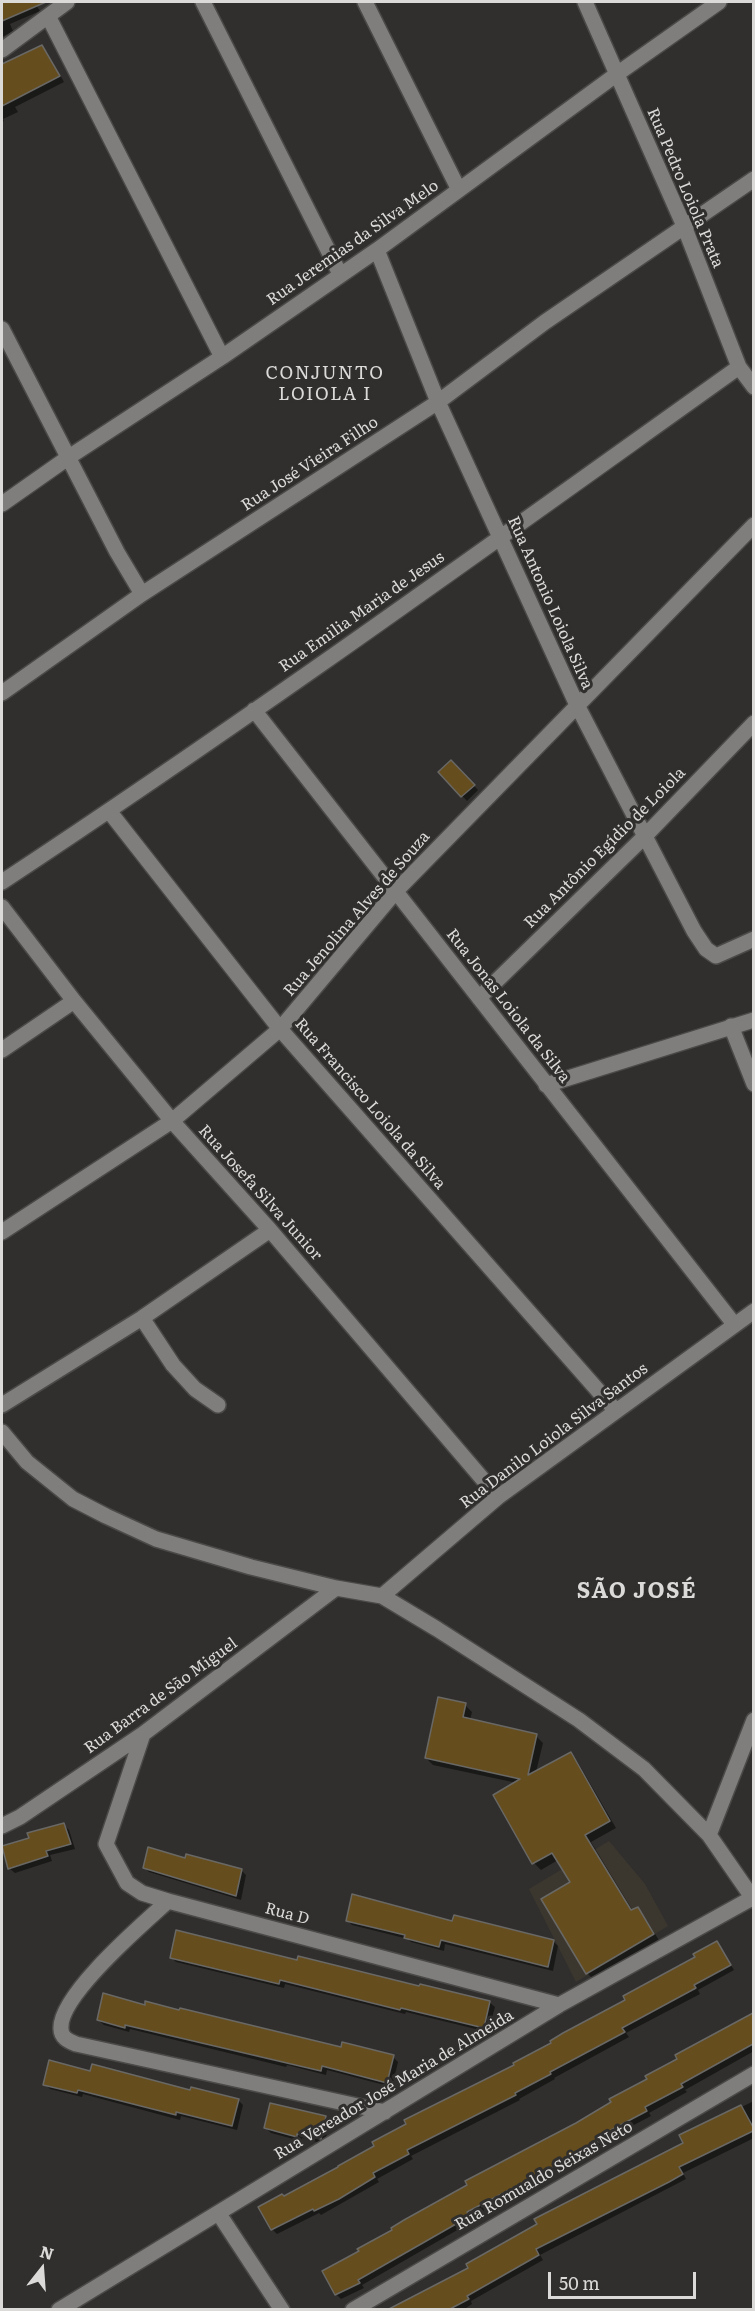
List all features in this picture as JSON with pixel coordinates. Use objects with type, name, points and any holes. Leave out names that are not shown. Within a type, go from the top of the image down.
[{"type":"street","points":[[2,50],[67,2]]},
{"type":"street","points":[[204,2],[340,274]]},
{"type":"street","points":[[365,2],[459,190]]},
{"type":"street","name":"Rua Pedro Loiola Prata","points":[[585,2],[684,226],[739,367],[753,387]]},
{"type":"street","name":"Rua Jeremias da Silva Melo","points":[[2,504],[377,250],[719,2]]},
{"type":"street","points":[[48,16],[222,357]]},
{"type":"street","name":"Rua José Vieira Filho","points":[[2,693],[142,594],[438,402],[545,322],[753,179]]},
{"type":"street","name":"Rua Antonio Loiola Silva","points":[[377,250],[438,402],[577,705],[693,931],[706,950],[716,956],[753,939]]},
{"type":"street","points":[[2,329],[117,552],[142,594]]},
{"type":"street","name":"Rua Emilia Maria de Jesus","points":[[2,882],[254,710],[739,367]]},
{"type":"street","name":"Rua Jenolina Alves de Souza","points":[[2,1232],[172,1122],[280,1029],[396,891],[753,525]]},
{"type":"street","name":"Rua Jonas Loiola da Silva","points":[[254,710],[734,1324]]},
{"type":"street","name":"Rua Antônio Egídio de Loiola","points":[[479,998],[644,837],[753,723]]},
{"type":"street","name":"Rua Francisco Loiola da Silva","points":[[109,811],[280,1029],[616,1411]]},
{"type":"street","name":"Rua Josefa Silva Junior","points":[[2,907],[74,1001],[172,1122],[270,1230],[498,1497]]},
{"type":"street","points":[[2,1050],[74,1001]]},
{"type":"street","points":[[546,1084],[753,1020]]},
{"type":"street","points":[[731,1026],[753,1084]]},
{"type":"street","points":[[2,1405],[142,1318],[270,1230]]},
{"type":"street","name":"Rua Danilo Loiola Silva Santos","points":[[382,1596],[498,1497],[753,1311]]},
{"type":"street","points":[[142,1318],[173,1365],[195,1389],[218,1405]]},
{"type":"street","points":[[2,1432],[27,1462],[73,1499],[156,1539],[251,1567],[336,1588],[382,1596],[437,1629],[579,1720],[644,1769],[709,1835],[753,1899]]},
{"type":"street","name":"Rua Barra de São Miguel","points":[[2,1826],[20,1817],[143,1734],[336,1588]]},
{"type":"street","points":[[709,1835],[753,1720]]},
{"type":"street","name":"Rua D","points":[[143,1734],[106,1844],[127,1883],[142,1893],[560,2005]]},
{"type":"street","name":"Rua Vereador José Maria de Almeida","points":[[59,2310],[560,2005],[753,1899]]},
{"type":"street","points":[[168,1901],[96,1968],[70,2003],[60,2028],[67,2040],[76,2044],[385,2112]]},
{"type":"street","name":"Rua Romualdo Seixas Neto","points":[[353,2310],[753,2074]]},
{"type":"street","points":[[219,2214],[282,2310]]},
{"type":"shaded area","points":[[609,1841],[645,1884],[668,1926],[576,1982],[529,1889]]},
{"type":"building","points":[[2,2],[46,2],[2,21]]},
{"type":"building","points":[[42,45],[60,76],[2,106],[2,64]]},
{"type":"building","points":[[451,760],[475,785],[461,797],[438,772]]},
{"type":"building","points":[[438,1697],[466,1703],[463,1717],[537,1734],[528,1775],[571,1752],[610,1821],[585,1835],[631,1910],[638,1907],[654,1934],[586,1974],[541,1899],[570,1882],[552,1853],[532,1864],[493,1795],[520,1779],[425,1758]]},
{"type":"building","points":[[64,1823],[71,1844],[46,1851],[48,1856],[8,1869],[2,1846],[29,1838],[27,1833]]},
{"type":"building","points":[[148,1847],[185,1858],[186,1854],[242,1869],[236,1896],[143,1868]]},
{"type":"building","points":[[352,1894],[452,1921],[454,1915],[554,1940],[548,1967],[441,1940],[439,1947],[404,1938],[405,1935],[346,1921]]},
{"type":"building","points":[[176,1930],[297,1960],[298,1956],[490,2001],[484,2028],[280,1980],[279,1984],[170,1958]]},
{"type":"building","points":[[717,1941],[731,1965],[694,1985],[696,1988],[622,2028],[625,2032],[550,2072],[551,2074],[515,2093],[516,2095],[407,2150],[409,2154],[373,2173],[375,2177],[339,2199],[271,2230],[258,2207],[338,2167],[374,2146],[372,2142],[406,2124],[404,2120],[514,2065],[513,2063],[551,2043],[550,2041],[563,2033],[625,2000],[623,1996],[695,1957],[693,1954]]},
{"type":"building","points":[[103,1993],[145,2005],[145,2001],[179,2010],[180,2008],[341,2047],[342,2042],[394,2055],[387,2083],[322,2066],[321,2071],[97,2020]]},
{"type":"building","points":[[753,2013],[753,2044],[681,2084],[683,2087],[645,2107],[647,2111],[611,2130],[613,2133],[600,2141],[467,2212],[470,2216],[358,2280],[360,2283],[335,2295],[322,2271],[359,2251],[357,2249],[392,2230],[391,2228],[404,2220],[467,2185],[465,2181],[576,2123],[611,2102],[609,2099],[647,2079],[645,2076],[677,2059],[675,2055]]},
{"type":"building","points":[[49,2060],[90,2071],[92,2064],[190,2090],[191,2087],[239,2099],[232,2126],[176,2112],[176,2115],[78,2090],[77,2093],[43,2085]]},
{"type":"building","points":[[270,2103],[326,2116],[321,2139],[297,2134],[297,2137],[264,2128]]},
{"type":"building","points":[[741,2105],[753,2131],[679,2167],[683,2174],[669,2182],[536,2249],[539,2255],[467,2296],[469,2299],[448,2310],[387,2310],[468,2268],[466,2264],[537,2224],[534,2219],[683,2143],[679,2135]]},
{"type":"district","name":"CONJUNTO LOIOLA I","points":[[325,384]]},
{"type":"district","name":"SÃO JOSÉ","points":[[637,1592]]}]
